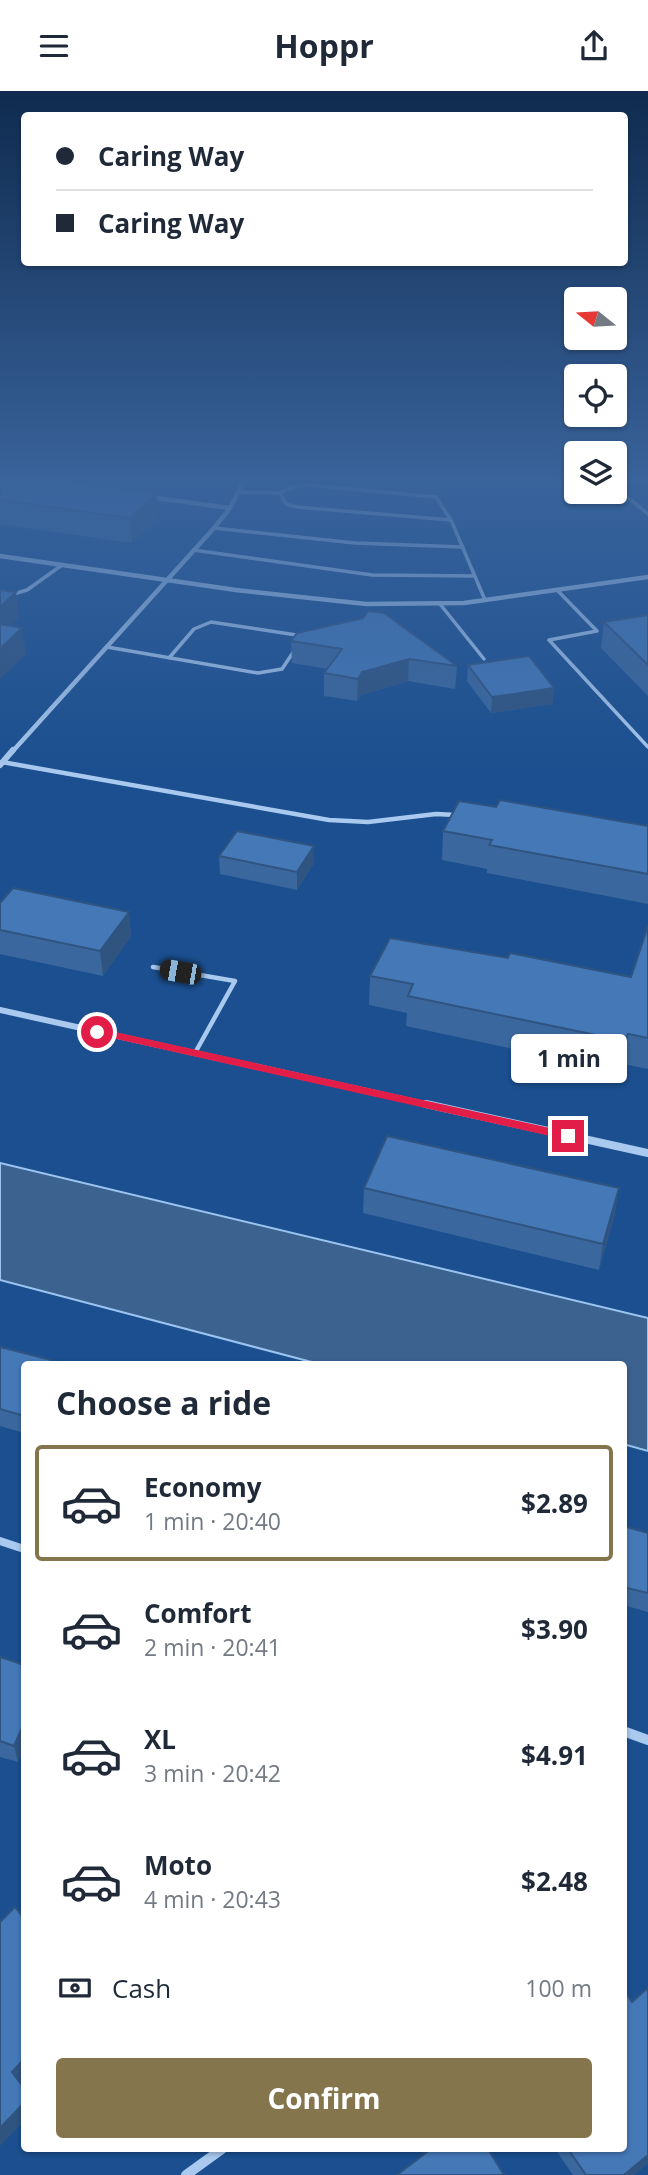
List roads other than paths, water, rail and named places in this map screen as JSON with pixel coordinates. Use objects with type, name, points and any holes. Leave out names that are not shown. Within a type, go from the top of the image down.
[{"type":"street","points":[[155,578],[310,600],[383,605],[485,600],[639,578]]},
{"type":"street","points":[[1,763],[167,580]]},
{"type":"street","points":[[0,1010],[648,1153]]},
{"type":"street","points":[[0,1541],[21,1548]]},
{"type":"street","points":[[627,1732],[648,1740]]},
{"type":"street","points":[[186,2175],[218,2152]]},
{"type":"lane","points":[[0,598],[27,590],[43,578]]},
{"type":"lane","points":[[476,578],[485,600]]},
{"type":"lane","points":[[557,590],[597,631]]},
{"type":"lane","points":[[440,604],[484,659]]},
{"type":"lane","points":[[376,617],[383,605]]},
{"type":"lane","points":[[107,647],[170,658],[258,673],[282,669],[305,636],[211,622],[194,629],[170,658]]},
{"type":"lane","points":[[610,629],[549,640],[648,747]]},
{"type":"lane","points":[[1,763],[329,820],[368,823],[436,814],[463,815]]},
{"type":"lane","points":[[153,967],[235,981],[195,1053]]},
{"type":"water","points":[[0,1163],[648,1318],[648,1451],[627,1445],[627,1361],[308,1361],[0,1280]]}]
